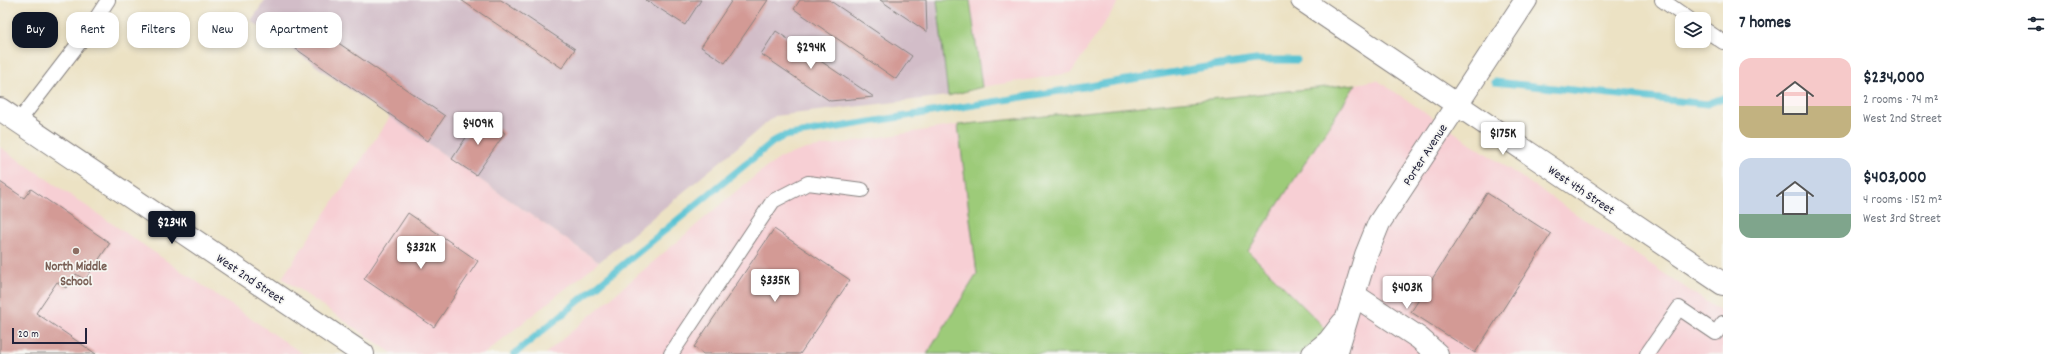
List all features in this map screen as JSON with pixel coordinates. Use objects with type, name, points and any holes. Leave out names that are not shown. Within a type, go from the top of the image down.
[{"type":"street","name":"West 4th Street","points":[[1302,0],[1723,284]]},
{"type":"street","name":"Porter Avenue","points":[[1336,354],[1366,255],[1378,223],[1526,0]]},
{"type":"street","name":"West 2nd Street","points":[[0,109],[363,354]]},
{"type":"street","points":[[1354,295],[1419,338],[1437,354]]},
{"type":"street","name":"Porter Avenue","points":[[1313,354],[1329,341],[1346,319]]},
{"type":"lane","points":[[19,121],[86,34],[108,0]]},
{"type":"lane","points":[[1662,0],[1680,12]]},
{"type":"lane","points":[[1711,34],[1723,42]]},
{"type":"lane","points":[[671,354],[773,201],[808,183],[862,190]]},
{"type":"lane","points":[[1647,354],[1679,308],[1716,333],[1723,323]]},
{"type":"shaded area","points":[[265,0],[937,0],[948,96],[775,116],[599,262],[290,48],[342,48],[342,12],[257,12]]},
{"type":"shaded area","points":[[970,0],[1120,0],[1071,73],[982,87]]},
{"type":"shaded area","points":[[256,14],[256,24],[251,21]]},
{"type":"shaded area","points":[[1377,80],[1723,313],[1723,354],[1351,354],[1248,251],[1356,84]]},
{"type":"shaded area","points":[[390,117],[599,262],[484,354],[393,354],[282,278]]},
{"type":"shaded area","points":[[958,125],[977,274],[927,354],[545,354],[734,193],[782,157],[806,149]]},
{"type":"shaded area","name":"North Middle School","points":[[0,147],[303,354],[0,354]]},
{"type":"green space","points":[[937,0],[970,0],[982,87],[948,96]]},
{"type":"green space","points":[[1356,84],[1248,251],[1351,354],[927,354],[977,274],[958,125]]},
{"type":"building","points":[[461,0],[501,0],[575,49],[562,68]]},
{"type":"building","points":[[646,0],[701,0],[685,25]]},
{"type":"building","points":[[732,0],[768,0],[725,63],[701,47]]},
{"type":"building","points":[[800,0],[829,0],[912,56],[896,79],[794,9]]},
{"type":"building","points":[[880,0],[926,0],[927,32]]},
{"type":"building","points":[[776,31],[874,97],[830,101],[761,54]]},
{"type":"building","points":[[342,45],[445,116],[428,141],[295,48],[342,48]]},
{"type":"building","points":[[480,116],[505,133],[476,175],[452,159]]},
{"type":"building","points":[[0,182],[24,198],[31,189],[110,243],[85,280],[76,274],[66,288],[57,282],[36,313],[96,354],[0,354]]},
{"type":"building","points":[[1487,193],[1551,234],[1475,353],[1411,312]]},
{"type":"building","points":[[408,213],[478,261],[434,327],[364,279]]},
{"type":"building","points":[[774,229],[850,280],[800,354],[703,354],[694,347]]},
{"type":"waterway","points":[[514,354],[774,141],[784,136],[1206,67],[1256,60],[1297,60]]},
{"type":"waterway","points":[[1495,82],[1707,104],[1723,98]]},
{"type":"place","name":"North Middle School","points":[[76,251]]}]
